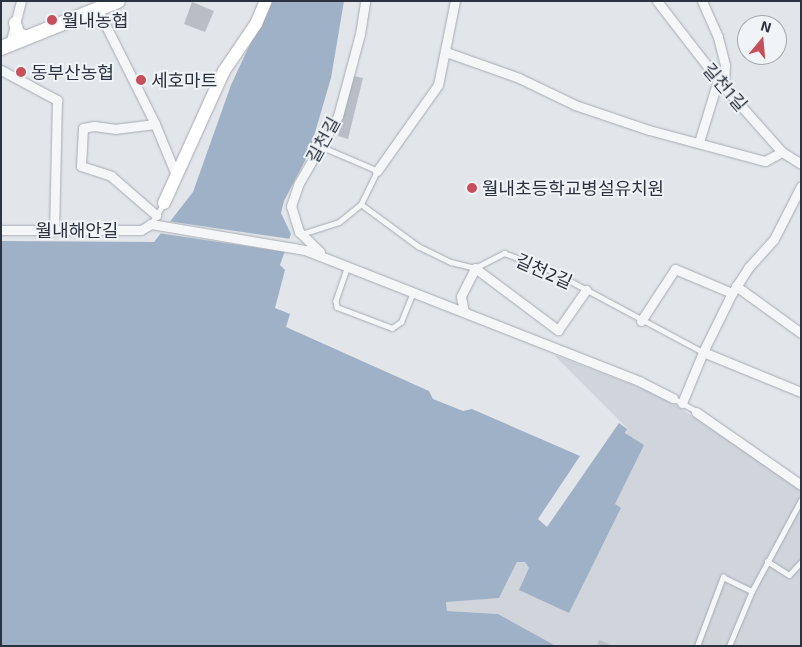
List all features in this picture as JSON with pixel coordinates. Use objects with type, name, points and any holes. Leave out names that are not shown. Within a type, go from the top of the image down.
[{"type":"main road","points":[[6,46],[118,1]]},
{"type":"street","points":[[6,46],[21,1]]},
{"type":"street","points":[[164,203],[224,71],[256,24],[266,1]]},
{"type":"street","name":"길천길","points":[[333,259],[319,252],[301,234],[292,220],[291,206],[299,183],[338,116],[360,34],[365,1]]},
{"type":"street","points":[[376,171],[438,85],[455,1]]},
{"type":"street","name":"길천1길","points":[[656,1],[721,83],[782,152],[801,164]]},
{"type":"street","points":[[698,142],[721,83],[725,65],[718,37],[702,1]]},
{"type":"street","points":[[98,10],[138,95],[155,124],[176,175]]},
{"type":"street","points":[[15,23],[18,33],[27,38]]},
{"type":"street","points":[[446,52],[519,78],[575,105],[649,130],[765,161],[782,152]]},
{"type":"street","points":[[1,70],[57,100],[54,231]]},
{"type":"street","points":[[155,124],[116,129],[94,126],[84,128],[81,166],[111,176],[156,222],[291,246],[333,259],[641,382],[673,398]]},
{"type":"street","points":[[682,403],[703,352],[734,289],[774,239],[801,186]]},
{"type":"street","name":"월내해안길","points":[[1,230],[141,230],[156,222]]},
{"type":"street","points":[[464,312],[461,296],[475,268],[558,330],[586,290]]},
{"type":"street","points":[[641,321],[675,269],[734,289],[801,333]]},
{"type":"street","name":"길천2길","points":[[703,352],[801,392]]},
{"type":"street","points":[[696,412],[801,485]]},
{"type":"lane","points":[[301,234],[339,222],[361,204],[376,171],[320,146]]},
{"type":"lane","points":[[156,222],[164,203]]},
{"type":"lane","points":[[361,204],[418,246],[451,262],[475,268]]},
{"type":"lane","name":"길천2길","points":[[475,268],[504,253],[548,269],[641,321],[703,352]]},
{"type":"lane","points":[[348,265],[336,301],[337,307],[392,328],[401,322],[414,292]]},
{"type":"lane","points":[[673,398],[696,412]]},
{"type":"lane","points":[[728,646],[767,561],[801,500]]},
{"type":"lane","points":[[767,561],[788,575],[801,562]]},
{"type":"lane","points":[[697,646],[723,577],[752,591]]},
{"type":"shaded area","points":[[554,355],[662,396],[801,489],[801,646],[556,646],[498,614],[447,611],[446,601],[499,598],[517,562],[525,561],[569,612],[621,508],[614,504],[627,428]]},
{"type":"water","points":[[270,1],[344,1],[331,78],[309,153],[284,201],[281,213],[291,234],[280,265],[285,270],[275,308],[290,314],[286,327],[429,391],[433,399],[463,411],[472,409],[580,456],[538,519],[547,527],[619,423],[627,429],[625,433],[644,445],[615,504],[621,508],[569,613],[519,590],[529,568],[525,562],[517,562],[499,598],[446,602],[447,611],[498,614],[556,646],[1,646],[1,241],[154,242],[193,192],[231,85]]},
{"type":"pier","points":[[167,221],[291,239],[287,252],[158,233]]},
{"type":"building","points":[[192,2],[214,11],[205,32],[184,24]]},
{"type":"building","points":[[353,76],[363,78],[348,139],[338,136]]},
{"type":"building","points":[[599,640],[614,646],[597,646]]},
{"type":"place","name":"월내농협","points":[[52,20]]},
{"type":"place","name":"동부산농협","points":[[21,72]]},
{"type":"place","name":"세호마트","points":[[141,80]]},
{"type":"place","name":"월내초등학교병설유치원","points":[[472,188]]}]
